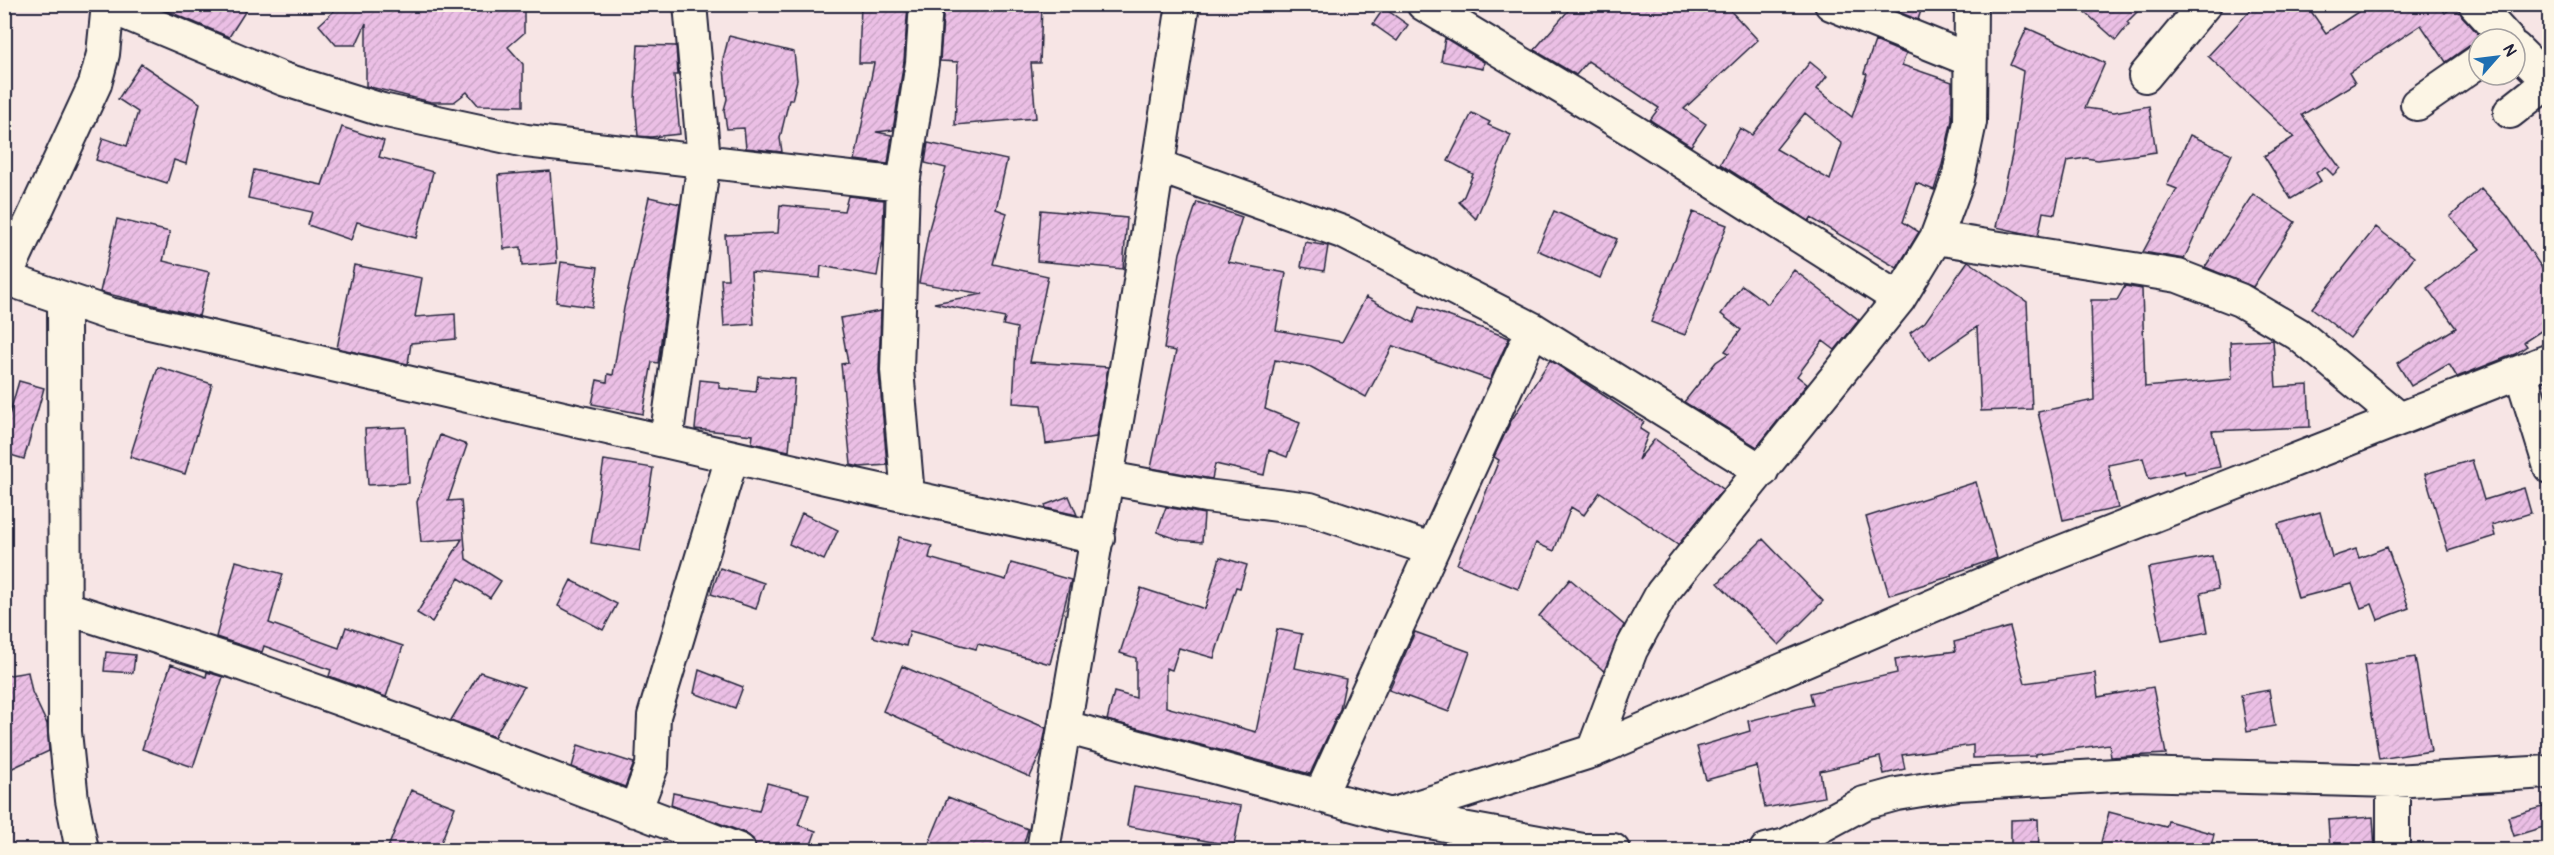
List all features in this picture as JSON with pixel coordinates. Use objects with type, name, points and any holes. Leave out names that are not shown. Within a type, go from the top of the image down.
[{"type":"street","points":[[666,441],[704,160],[690,4]]},
{"type":"street","points":[[908,496],[897,370],[903,184],[922,63],[926,4]]},
{"type":"street","points":[[1043,850],[1108,478],[1183,4]]},
{"type":"street","points":[[1423,4],[1622,124],[1899,299]]},
{"type":"street","points":[[1831,4],[1970,60]]},
{"type":"street","points":[[1593,751],[1631,650],[1662,593],[1899,299],[1936,238],[1958,178],[1970,122],[1971,4]]},
{"type":"street","points":[[2145,76],[2205,4]]},
{"type":"street","points":[[2475,4],[2496,27]]},
{"type":"street","points":[[903,184],[526,141],[382,110],[283,79],[108,5],[103,54],[95,84],[5,278],[110,314],[732,457],[1098,538]]},
{"type":"street","points":[[2510,112],[2548,83],[2527,61]]},
{"type":"street","points":[[2417,104],[2467,69]]},
{"type":"street","points":[[1158,166],[1346,233],[1533,329],[1762,471]]},
{"type":"street","points":[[1936,238],[2178,276],[2240,300],[2298,334],[2400,419]]},
{"type":"street","points":[[64,300],[66,608],[64,732],[72,800],[82,850]]},
{"type":"street","points":[[1320,796],[1533,329]]},
{"type":"street","points":[[1391,815],[1593,751],[2030,564],[2550,360]]},
{"type":"street","points":[[2521,373],[2550,467]]},
{"type":"street","points":[[636,811],[652,766],[654,716],[732,457]]},
{"type":"street","points":[[1108,478],[1206,496],[1310,509],[1431,549]]},
{"type":"street","points":[[66,608],[256,669],[418,727],[739,850]]},
{"type":"street","points":[[1065,727],[1391,815],[1583,850],[1613,850]]},
{"type":"street","points":[[1782,849],[1864,802],[1958,784],[2133,774],[2393,781],[2550,772]]},
{"type":"street","points":[[2393,781],[2393,850]]},
{"type":"building","points":[[151,4],[250,4],[229,37]]},
{"type":"building","points":[[334,4],[524,4],[524,33],[508,47],[523,64],[523,106],[478,105],[467,92],[454,102],[431,102],[366,86],[366,23],[356,45],[336,45],[319,25],[334,11]]},
{"type":"building","points":[[861,4],[908,4],[904,61],[893,130],[876,132],[892,135],[888,164],[855,160],[874,63],[859,63]]},
{"type":"building","points":[[944,4],[1042,4],[1040,63],[1031,63],[1036,118],[955,125],[958,62],[940,61]]},
{"type":"building","points":[[1574,4],[1724,4],[1758,40],[1684,109],[1706,124],[1691,146],[1650,120],[1659,108],[1588,61],[1576,75],[1534,50]]},
{"type":"building","points":[[1880,4],[1923,4],[1918,20]]},
{"type":"building","points":[[2076,4],[2145,4],[2127,22],[2129,24],[2116,40]]},
{"type":"building","points":[[2256,4],[2306,4],[2326,33],[2358,12],[2353,4],[2451,4],[2443,10],[2445,13],[2457,4],[2462,16],[2472,27],[2467,27],[2467,47],[2446,62],[2421,25],[2349,73],[2355,83],[2302,115],[2340,168],[2333,175],[2325,167],[2316,173],[2321,181],[2291,199],[2264,156],[2294,137],[2208,56]]},
{"type":"building","points":[[1384,8],[1408,25],[1397,41],[1373,24]]},
{"type":"building","points":[[2027,28],[2105,63],[2085,108],[2114,112],[2149,106],[2156,152],[2098,160],[2086,158],[2067,161],[2055,214],[2043,212],[2038,236],[1996,227],[2013,150],[2023,71],[2010,65]]},
{"type":"building","points":[[729,36],[794,52],[797,80],[792,100],[789,100],[780,138],[782,152],[746,148],[744,128],[727,129],[724,110],[727,99],[723,59]]},
{"type":"building","points":[[1445,38],[1484,62],[1483,69],[1441,61]]},
{"type":"building","points":[[1875,41],[1906,54],[1902,65],[1952,82],[1952,120],[1942,165],[1934,190],[1916,183],[1903,222],[1919,232],[1897,268],[1811,218],[1809,221],[1720,164],[1740,128],[1752,135],[1810,62],[1827,76],[1817,89],[1852,117],[1867,74],[1864,73]],"holes":[[[1805,113],[1842,144],[1830,180],[1776,149]]]},
{"type":"building","points":[[638,45],[676,46],[678,75],[674,75],[680,134],[638,136],[635,100]]},
{"type":"building","points":[[141,64],[200,103],[186,164],[174,160],[167,183],[96,160],[103,138],[127,146],[138,112],[118,99]]},
{"type":"building","points":[[1472,113],[1490,122],[1488,125],[1511,135],[1476,219],[1459,202],[1473,174],[1448,161]]},
{"type":"building","points":[[342,127],[384,141],[379,157],[433,172],[416,238],[357,222],[351,240],[308,225],[312,212],[248,198],[254,170],[322,185]]},
{"type":"building","points":[[2190,135],[2232,154],[2184,259],[2143,252],[2177,189],[2167,185]]},
{"type":"building","points":[[928,143],[1007,160],[996,209],[1007,213],[993,264],[1048,276],[1030,362],[1108,367],[1096,437],[1046,444],[1041,405],[1013,403],[1017,328],[1003,325],[1005,318],[934,303],[983,294],[919,283],[929,229],[946,168],[925,163]]},
{"type":"building","points":[[550,171],[557,263],[522,266],[521,247],[504,249],[498,175]]},
{"type":"building","points":[[2481,188],[2507,216],[2550,280],[2550,325],[2524,342],[2527,346],[2515,354],[2457,377],[2449,364],[2411,386],[2397,363],[2456,328],[2427,288],[2480,249],[2450,217]]},
{"type":"building","points":[[2253,194],[2295,222],[2253,287],[2205,267]]},
{"type":"building","points":[[848,196],[884,200],[883,240],[877,276],[821,266],[820,278],[751,272],[754,324],[724,326],[721,279],[728,279],[725,235],[778,233],[780,205],[844,211]]},
{"type":"building","points":[[649,197],[680,204],[658,363],[652,362],[643,414],[592,404],[597,380],[607,382],[608,374],[613,375],[624,308]]},
{"type":"building","points":[[1197,202],[1242,217],[1228,262],[1286,273],[1276,330],[1342,342],[1366,297],[1414,323],[1420,306],[1509,338],[1490,380],[1393,346],[1366,397],[1311,367],[1275,360],[1265,409],[1300,423],[1287,457],[1269,450],[1264,475],[1215,464],[1212,479],[1151,468],[1176,351],[1164,349],[1180,253]]},
{"type":"building","points":[[1041,210],[1127,218],[1123,269],[1037,261]]},
{"type":"building","points":[[1554,211],[1617,239],[1600,278],[1537,250]]},
{"type":"building","points":[[1693,212],[1727,225],[1685,335],[1651,322]]},
{"type":"building","points":[[117,219],[170,232],[163,261],[209,272],[199,316],[100,292]]},
{"type":"building","points":[[2376,227],[2414,257],[2350,338],[2312,308]]},
{"type":"building","points":[[1305,242],[1328,246],[1324,271],[1301,267]]},
{"type":"building","points":[[1968,261],[2027,302],[2032,409],[1981,411],[1977,327],[1929,360],[1910,333],[1925,322]]},
{"type":"building","points":[[561,262],[598,267],[592,307],[556,302]]},
{"type":"building","points":[[354,265],[422,278],[415,317],[455,314],[456,339],[411,343],[408,364],[337,348]]},
{"type":"building","points":[[1794,270],[1859,320],[1835,350],[1823,341],[1797,376],[1807,384],[1757,447],[1684,402],[1716,362],[1729,353],[1725,351],[1741,330],[1721,314],[1742,285],[1768,304]]},
{"type":"building","points":[[2125,286],[2142,289],[2145,387],[2232,379],[2230,342],[2273,340],[2276,387],[2308,385],[2310,427],[2212,431],[2220,467],[2185,474],[2184,471],[2149,479],[2143,458],[2108,465],[2118,508],[2063,520],[2038,412],[2094,400],[2091,300],[2117,300]]},
{"type":"building","points":[[881,311],[879,371],[887,465],[860,467],[851,465],[841,364],[848,363],[840,318]]},
{"type":"building","points":[[1550,360],[1644,422],[1640,429],[1648,434],[1638,460],[1655,439],[1723,489],[1678,545],[1600,492],[1584,515],[1571,507],[1554,551],[1536,543],[1518,589],[1457,564],[1499,460],[1494,457],[1511,421]]},
{"type":"building","points":[[158,367],[212,384],[185,474],[130,457]]},
{"type":"building","points":[[758,376],[795,379],[789,451],[752,443],[753,435],[695,429],[700,380],[719,382],[719,388],[756,392]]},
{"type":"building","points":[[19,381],[44,388],[24,459],[4,453],[4,433]]},
{"type":"building","points":[[406,427],[409,483],[368,485],[365,429]]},
{"type":"building","points":[[440,435],[467,445],[448,501],[461,500],[466,559],[501,581],[490,598],[459,578],[432,622],[417,613],[462,539],[421,542],[417,502]]},
{"type":"building","points":[[604,460],[653,468],[640,551],[591,543]]},
{"type":"building","points":[[2472,460],[2484,500],[2524,488],[2531,513],[2492,525],[2495,536],[2448,551],[2425,474]]},
{"type":"building","points":[[1976,482],[1997,558],[1951,574],[1952,576],[1889,595],[1866,517]]},
{"type":"building","points":[[1069,496],[1077,515],[1046,508],[1045,505]]},
{"type":"building","points":[[1166,507],[1204,514],[1202,542],[1180,540],[1157,532]]},
{"type":"building","points":[[2320,512],[2332,557],[2356,549],[2359,558],[2387,547],[2409,608],[2378,620],[2372,604],[2361,608],[2352,584],[2298,598],[2278,524]]},
{"type":"building","points":[[802,513],[838,530],[824,560],[789,544]]},
{"type":"building","points":[[899,537],[932,546],[929,558],[1006,580],[1011,563],[1071,580],[1050,664],[978,644],[976,649],[910,631],[906,646],[873,637]]},
{"type":"building","points":[[1763,539],[1823,601],[1779,645],[1718,583]]},
{"type":"building","points":[[2212,556],[2218,589],[2201,593],[2208,632],[2162,641],[2148,568]]},
{"type":"building","points":[[1220,557],[1247,565],[1240,588],[1236,587],[1214,658],[1179,648],[1172,670],[1166,668],[1166,707],[1256,732],[1277,629],[1302,634],[1295,668],[1346,679],[1340,709],[1310,774],[1107,720],[1114,692],[1136,698],[1136,658],[1120,653],[1141,588],[1205,609]]},
{"type":"building","points":[[236,561],[283,574],[269,623],[339,648],[346,627],[403,646],[386,697],[329,676],[331,670],[264,646],[262,652],[216,637]]},
{"type":"building","points":[[720,568],[764,583],[756,609],[711,594]]},
{"type":"building","points":[[1570,579],[1624,625],[1604,671],[1539,616]]},
{"type":"building","points":[[571,580],[617,604],[603,630],[558,606]]},
{"type":"building","points":[[2010,627],[2025,683],[2095,673],[2098,697],[2153,687],[2166,754],[2111,757],[2109,744],[2035,754],[2035,756],[1973,758],[1973,745],[1902,755],[1905,769],[1884,774],[1880,757],[1820,771],[1824,797],[1765,808],[1757,766],[1706,780],[1697,747],[1750,731],[1748,721],[1813,705],[1810,693],[1897,673],[1895,659],[1956,651],[1954,642]]},
{"type":"building","points":[[1415,632],[1470,652],[1449,712],[1389,690]]},
{"type":"building","points":[[106,652],[135,655],[133,673],[104,671]]},
{"type":"building","points":[[2415,657],[2431,751],[2379,759],[2364,665]]},
{"type":"building","points":[[171,664],[206,677],[207,672],[223,677],[193,767],[142,749]]},
{"type":"building","points":[[902,666],[1046,728],[1042,750],[1030,777],[883,711]]},
{"type":"building","points":[[699,670],[743,687],[735,708],[694,693]]},
{"type":"building","points":[[28,672],[32,692],[47,724],[49,751],[4,772],[4,676]]},
{"type":"building","points":[[480,672],[524,687],[494,737],[451,720]]},
{"type":"building","points":[[2269,690],[2275,726],[2247,731],[2241,695]]},
{"type":"building","points":[[578,745],[634,763],[625,787],[572,767]]},
{"type":"building","points":[[767,783],[809,794],[798,825],[816,831],[809,850],[757,850],[753,839],[745,833],[671,805],[673,793],[759,811]]},
{"type":"building","points":[[1134,787],[1241,806],[1234,846],[1127,826]]},
{"type":"building","points":[[411,790],[455,807],[438,850],[387,850]]},
{"type":"building","points":[[948,797],[1028,829],[1022,850],[948,850],[929,843]]},
{"type":"building","points":[[2550,805],[2550,825],[2514,836],[2508,817]]},
{"type":"building","points":[[2109,812],[2166,827],[2168,821],[2214,834],[2210,850],[2099,850]]},
{"type":"building","points":[[2373,817],[2375,850],[2330,850],[2328,820]]},
{"type":"building","points":[[2038,819],[2039,850],[2011,850],[2011,820]]}]
